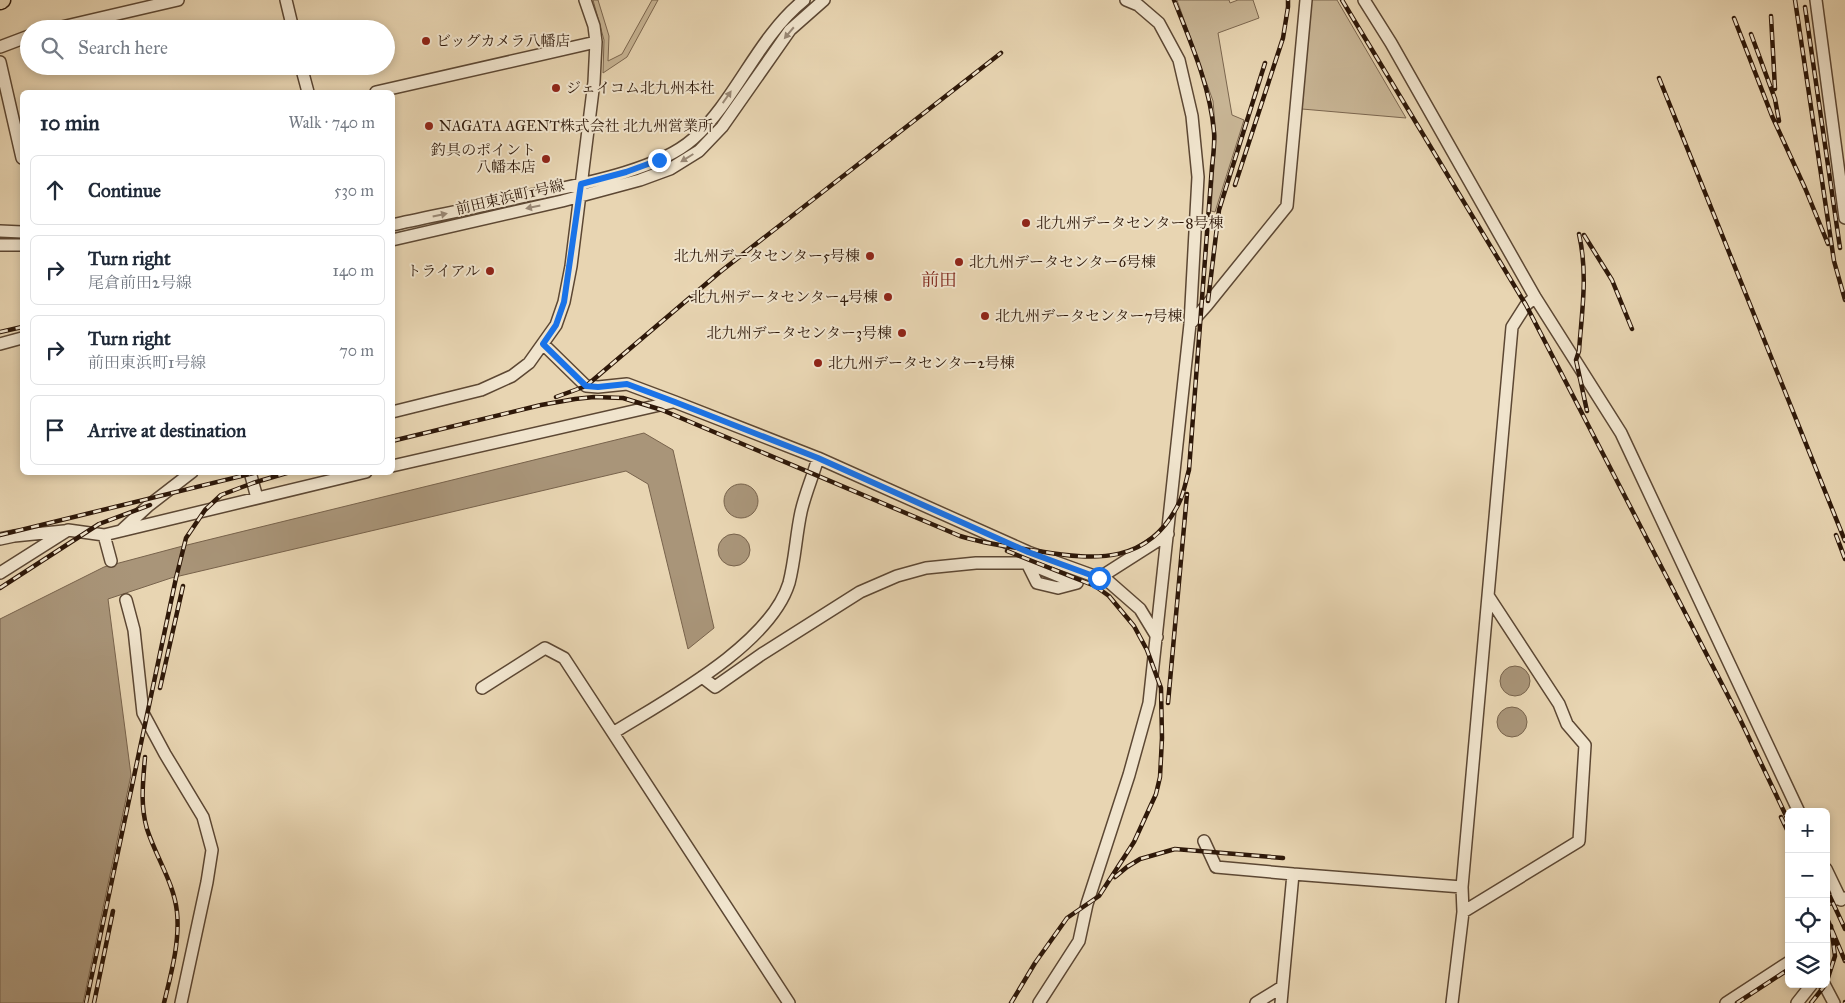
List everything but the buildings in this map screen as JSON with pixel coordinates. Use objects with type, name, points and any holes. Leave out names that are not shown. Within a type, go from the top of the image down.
[{"type":"street","points":[[92,20],[178,0]]},
{"type":"street","points":[[286,0],[291,20]]},
{"type":"street","points":[[395,411],[493,385],[512,376],[529,363],[556,325],[564,302],[578,212],[594,82],[596,42],[594,26],[585,0]]},
{"type":"street","name":"前田東浜町1号線","points":[[395,224],[581,184],[626,172],[659,160],[692,140],[711,120],[766,40],[804,0]]},
{"type":"street","name":"前田東浜町1号線","points":[[395,239],[579,197],[640,180],[670,169],[699,151],[722,127],[790,30],[824,0]]},
{"type":"street","points":[[1039,1003],[1078,941],[1087,904],[1129,775],[1149,703],[1190,324],[1198,177],[1192,116],[1179,60],[1159,23],[1138,6],[1126,0]]},
{"type":"street","points":[[1190,324],[1287,206],[1306,0]]},
{"type":"street","points":[[1364,0],[1391,43],[1535,296],[1621,433],[1797,808]]},
{"type":"street","points":[[1816,0],[1845,218]]},
{"type":"street","points":[[0,47],[20,39]]},
{"type":"street","points":[[385,90],[596,42]]},
{"type":"street","points":[[0,62],[20,149]]},
{"type":"street","points":[[303,75],[307,90]]},
{"type":"street","points":[[0,231],[20,232]]},
{"type":"street","points":[[0,245],[20,245]]},
{"type":"street","points":[[1452,1003],[1463,912],[1462,886],[1512,327],[1526,305],[1535,296]]},
{"type":"street","points":[[0,344],[20,339]]},
{"type":"street","points":[[543,344],[586,386],[598,387],[627,384],[818,458],[1020,548],[1108,581],[1140,609],[1157,637]]},
{"type":"street","points":[[395,465],[675,402]]},
{"type":"street","points":[[613,733],[702,677],[759,631],[777,609],[788,584],[802,510],[818,458]]},
{"type":"street","points":[[122,530],[148,506],[188,475]]},
{"type":"street","points":[[251,475],[257,498]]},
{"type":"street","points":[[0,539],[68,530],[104,535],[353,475]]},
{"type":"street","points":[[0,573],[68,530]]},
{"type":"street","points":[[702,677],[715,686],[860,592],[897,576],[926,568],[976,563],[1027,563],[1076,583],[1099,578],[1168,534]]},
{"type":"street","points":[[104,535],[111,561]]},
{"type":"street","points":[[1463,912],[1579,841],[1585,745],[1567,724],[1558,704],[1489,597]]},
{"type":"street","points":[[126,600],[134,630],[143,712],[165,754],[203,816],[212,850],[181,1003]]},
{"type":"street","points":[[482,688],[545,648],[564,658],[789,1003]]},
{"type":"street","points":[[1204,842],[1216,866],[1293,874],[1462,886]]},
{"type":"street","points":[[1281,1003],[1293,874]]},
{"type":"street","points":[[1830,876],[1843,899]]},
{"type":"street","points":[[1830,898],[1843,899]]},
{"type":"street","points":[[1726,1003],[1785,965]]},
{"type":"street","points":[[1256,1003],[1282,987]]},
{"type":"street","points":[[1797,1003],[1809,988]]},
{"type":"street","points":[[1826,988],[1832,1002]]},
{"type":"shaded area","points":[[593,0],[598,0],[609,36],[608,61],[622,54],[652,0],[658,0],[627,57],[603,73],[604,40]]},
{"type":"shaded area","points":[[1177,0],[1229,0],[1230,3],[1238,0],[1253,0],[1259,18],[1218,33],[1232,115],[1244,120],[1215,212],[1211,211],[1216,136],[1213,101]]},
{"type":"shaded area","points":[[1311,0],[1337,0],[1406,118],[1302,109]]},
{"type":"shaded area","points":[[644,433],[673,450],[714,628],[688,649],[648,484],[626,471],[171,578],[108,599],[131,775],[83,1003],[0,1003],[0,619],[104,567]]},
{"type":"shaded area","points":[[741,484],[753,489],[758,501],[753,513],[741,518],[729,513],[724,501],[729,489]]},
{"type":"shaded area","points":[[734,534],[740,535],[745,539],[749,544],[749,556],[745,561],[740,565],[734,566],[728,565],[723,561],[719,556],[718,550],[719,544],[723,539],[728,535]]},
{"type":"shaded area","points":[[1515,666],[1525,671],[1530,681],[1525,691],[1515,696],[1505,691],[1500,681],[1505,671]]},
{"type":"shaded area","points":[[1512,707],[1523,711],[1527,722],[1523,733],[1512,737],[1501,733],[1497,722],[1501,711]]},
{"type":"railway","points":[[395,440],[541,405],[594,397],[623,398],[662,410],[969,539],[1008,547],[1081,556],[1119,554],[1137,548],[1153,538],[1167,523],[1181,499],[1189,470],[1214,145],[1212,115],[1204,81],[1174,0]]},
{"type":"railway","points":[[1235,185],[1283,38],[1288,0]]},
{"type":"railway","points":[[1342,0],[1526,305],[1739,717],[1785,814]]},
{"type":"railway","points":[[1795,0],[1834,261],[1845,300]]},
{"type":"railway","points":[[1805,7],[1840,248]]},
{"type":"railway","points":[[1771,16],[1775,89]]},
{"type":"railway","points":[[1734,18],[1772,116],[1828,244]]},
{"type":"railway","points":[[1751,34],[1775,99],[1779,121]]},
{"type":"railway","points":[[556,397],[586,386],[720,272],[1001,53]]},
{"type":"railway","points":[[1208,301],[1219,210],[1265,63]]},
{"type":"railway","points":[[1659,78],[1845,541]]},
{"type":"railway","points":[[1579,234],[1582,249],[1584,292],[1579,351],[1576,360],[1587,411]]},
{"type":"railway","points":[[1584,235],[1612,280],[1632,329]]},
{"type":"railway","points":[[0,332],[20,327]]},
{"type":"railway","points":[[0,535],[246,475]]},
{"type":"railway","points":[[86,1003],[186,538],[205,510],[221,495],[280,475]]},
{"type":"railway","points":[[1168,703],[1187,494]]},
{"type":"railway","points":[[0,588],[99,524],[150,505]]},
{"type":"railway","points":[[1836,535],[1845,559]]},
{"type":"railway","points":[[1007,551],[1095,586],[1109,596],[1134,626],[1147,650],[1161,688],[1162,738],[1160,777],[1156,794],[1134,842],[1099,896],[1067,918],[1035,963],[1011,1003]]},
{"type":"railway","points":[[160,688],[183,586]]},
{"type":"railway","points":[[145,757],[143,811],[147,829],[169,880],[175,901],[178,923],[172,969],[164,1003]]},
{"type":"railway","points":[[1781,817],[1785,826]]},
{"type":"railway","points":[[1115,877],[1140,859],[1175,849],[1283,858]]},
{"type":"railway","points":[[1830,897],[1845,929]]},
{"type":"railway","points":[[94,1003],[113,911]]},
{"type":"railway","points":[[1830,925],[1845,961]]},
{"type":"railway","points":[[1830,972],[1835,956],[1831,926]]},
{"type":"railway","points":[[1737,1003],[1785,972]]},
{"type":"railway","points":[[1811,1003],[1823,988]]},
{"type":"place","name":"ビッグカメラ八幡店","points":[[426,41]]},
{"type":"place","name":"ジェイコム北九州本社","points":[[556,88]]},
{"type":"place","name":"NAGATA AGENT株式会社 北九州営業所","points":[[429,126]]},
{"type":"place","name":"釣具のポイント 八幡本店","points":[[546,159]]},
{"type":"place","name":"北九州データセンター8号棟","points":[[1026,223]]},
{"type":"place","name":"北九州データセンター5号棟","points":[[870,256]]},
{"type":"place","name":"北九州データセンター6号棟","points":[[959,262]]},
{"type":"place","name":"トライアル","points":[[490,271]]},
{"type":"place","name":"北九州データセンター4号棟","points":[[888,297]]},
{"type":"place","name":"北九州データセンター7号棟","points":[[985,316]]},
{"type":"place","name":"北九州データセンター3号棟","points":[[902,333]]},
{"type":"place","name":"北九州データセンター2号棟","points":[[818,363]]},
{"type":"district","name":"前田","points":[[939,280]]},
{"type":"route","points":[[659,160],[626,172],[581,184],[571,266],[564,302],[556,325],[543,344],[586,386],[598,387],[627,384],[818,458],[1009,544],[1099,578]]}]
